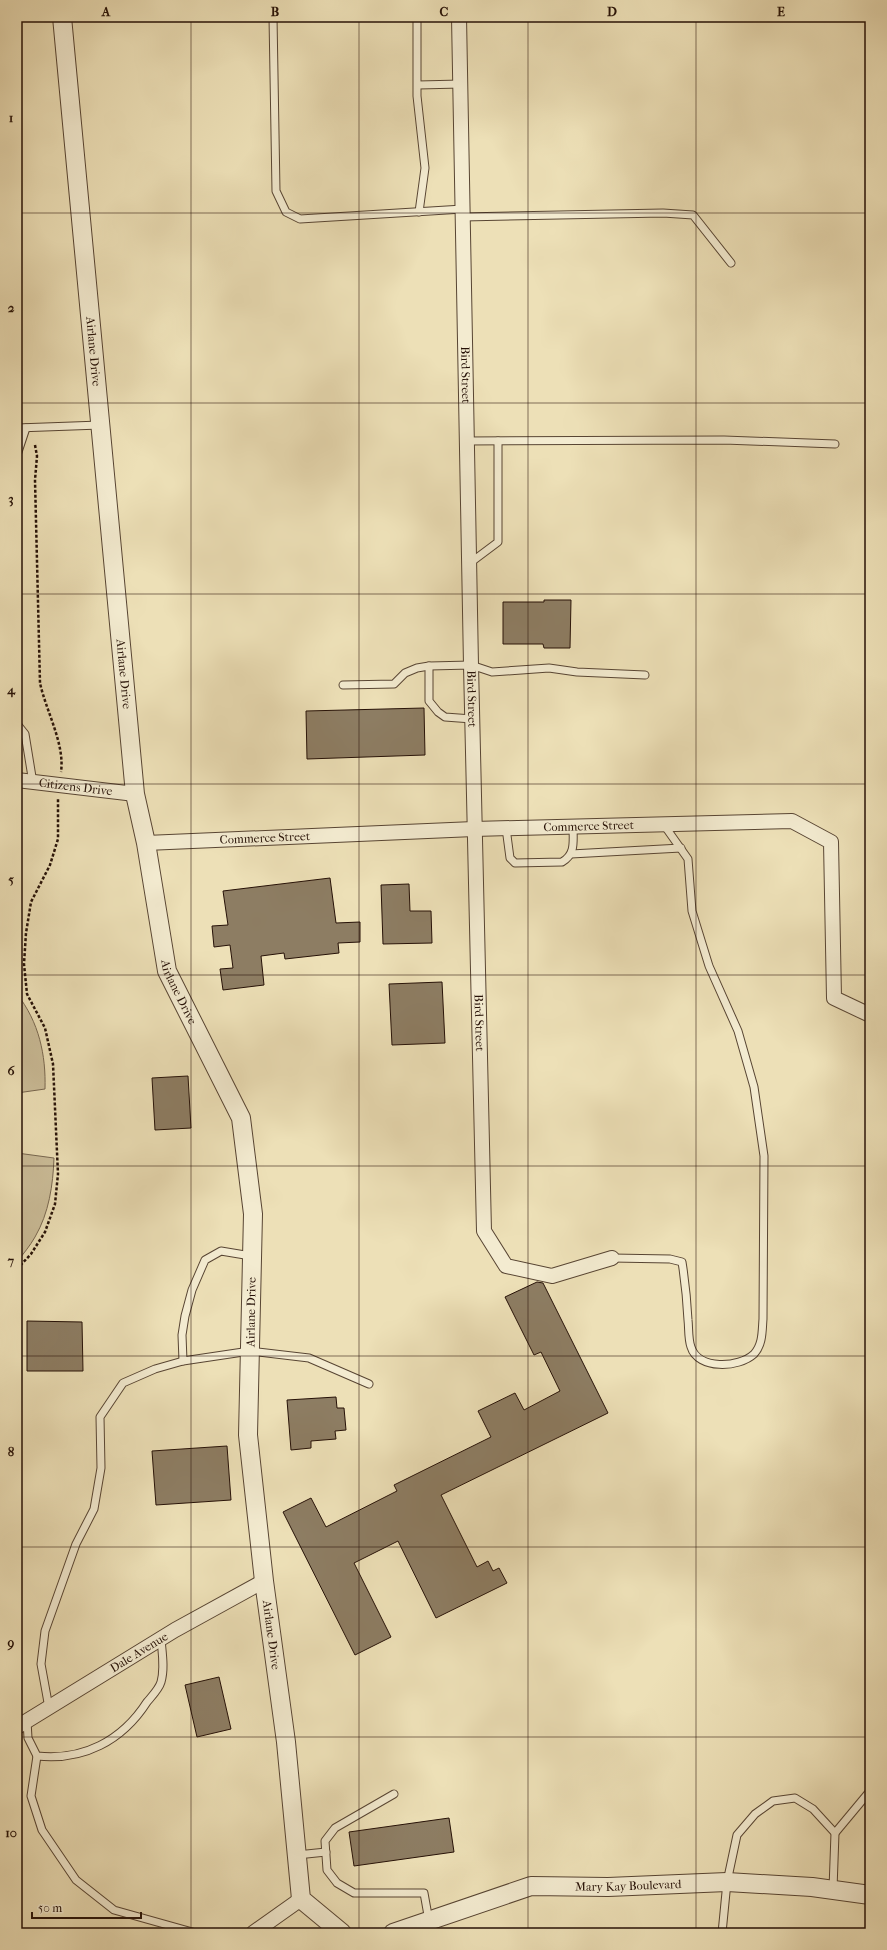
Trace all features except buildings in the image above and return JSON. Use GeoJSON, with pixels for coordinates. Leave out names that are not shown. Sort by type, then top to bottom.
{"type":"FeatureCollection","features":[{"type":"Feature","properties":{"kind":"street","name":"Airlane Drive"},"geometry":{"type":"LineString","coordinates":[[62,17],[134,794],[146,843],[167,971],[241,1118],[253,1214],[248,1435],[264,1581],[286,1742],[301,1899]]}},
{"type":"Feature","properties":{"kind":"street","name":"Bird Street"},"geometry":{"type":"LineString","coordinates":[[460,17],[474,829],[484,1231],[506,1266],[552,1276],[612,1258]]}},
{"type":"Feature","properties":{"kind":"street","name":"Citizens Drive"},"geometry":{"type":"LineString","coordinates":[[17,780],[134,794]]}},
{"type":"Feature","properties":{"kind":"street","name":"Commerce Street"},"geometry":{"type":"LineString","coordinates":[[146,843],[474,829],[792,821],[831,842],[834,998],[870,1014]]}},
{"type":"Feature","properties":{"kind":"street","name":"Dale Avenue"},"geometry":{"type":"LineString","coordinates":[[22,1724],[160,1639],[264,1581]]}},
{"type":"Feature","properties":{"kind":"street","name":"Mary Kay Boulevard"},"geometry":{"type":"LineString","coordinates":[[393,1933],[531,1886],[608,1887],[727,1882],[833,1889],[870,1895]]}},
{"type":"Feature","properties":{"kind":"street"},"geometry":{"type":"LineString","coordinates":[[262,1931],[301,1899],[342,1933]]}},
{"type":"Feature","properties":{"kind":"lane"},"geometry":{"type":"LineString","coordinates":[[273,17],[276,191],[286,212],[300,219],[418,212],[663,213],[693,215],[732,263]]}},
{"type":"Feature","properties":{"kind":"lane"},"geometry":{"type":"LineString","coordinates":[[417,17],[418,85],[425,168],[418,212]]}},
{"type":"Feature","properties":{"kind":"lane"},"geometry":{"type":"LineString","coordinates":[[418,85],[461,84]]}},
{"type":"Feature","properties":{"kind":"lane"},"geometry":{"type":"LineString","coordinates":[[17,428],[100,425]]}},
{"type":"Feature","properties":{"kind":"lane"},"geometry":{"type":"LineString","coordinates":[[17,456],[26,428]]}},
{"type":"Feature","properties":{"kind":"lane"},"geometry":{"type":"LineString","coordinates":[[467,441],[724,440],[835,444]]}},
{"type":"Feature","properties":{"kind":"lane"},"geometry":{"type":"LineString","coordinates":[[470,563],[498,542],[498,441]]}},
{"type":"Feature","properties":{"kind":"lane"},"geometry":{"type":"LineString","coordinates":[[342,685],[394,684],[405,673],[417,668],[429,666],[471,665],[492,672],[549,668],[577,672],[645,675]]}},
{"type":"Feature","properties":{"kind":"lane"},"geometry":{"type":"LineString","coordinates":[[429,666],[429,701],[445,718],[472,719]]}},
{"type":"Feature","properties":{"kind":"lane"},"geometry":{"type":"LineString","coordinates":[[17,724],[25,734],[33,783]]}},
{"type":"Feature","properties":{"kind":"lane"},"geometry":{"type":"LineString","coordinates":[[612,1258],[670,1259],[682,1262],[686,1288],[690,1347],[698,1359],[710,1364],[727,1364],[743,1360],[754,1354],[761,1342],[763,1319],[764,1164],[754,1087],[738,1031],[709,966],[692,911],[688,858],[664,824]]}},
{"type":"Feature","properties":{"kind":"lane"},"geometry":{"type":"LineString","coordinates":[[506,828],[510,858],[515,863],[562,862],[569,858],[573,849],[573,826]]}},
{"type":"Feature","properties":{"kind":"lane"},"geometry":{"type":"LineString","coordinates":[[571,854],[681,848]]}},
{"type":"Feature","properties":{"kind":"lane"},"geometry":{"type":"LineString","coordinates":[[183,1361],[182,1335],[185,1316],[192,1290],[205,1260],[221,1251],[252,1256]]}},
{"type":"Feature","properties":{"kind":"lane"},"geometry":{"type":"LineString","coordinates":[[48,1708],[41,1664],[45,1631],[76,1544],[94,1509],[101,1468],[100,1417],[123,1383],[155,1369],[183,1361],[250,1351],[308,1358],[369,1384]]}},
{"type":"Feature","properties":{"kind":"lane"},"geometry":{"type":"LineString","coordinates":[[37,1756],[57,1758],[89,1751],[127,1729],[143,1709],[161,1682],[163,1663],[160,1639]]}},
{"type":"Feature","properties":{"kind":"lane"},"geometry":{"type":"LineString","coordinates":[[22,1724],[37,1756],[31,1796],[42,1830],[76,1880],[114,1910],[196,1933]]}},
{"type":"Feature","properties":{"kind":"lane"},"geometry":{"type":"LineString","coordinates":[[833,1889],[835,1833],[870,1791]]}},
{"type":"Feature","properties":{"kind":"lane"},"geometry":{"type":"LineString","coordinates":[[394,1794],[335,1828],[325,1841],[327,1870],[337,1883],[354,1893],[424,1893],[429,1922]]}},
{"type":"Feature","properties":{"kind":"lane"},"geometry":{"type":"LineString","coordinates":[[722,1933],[727,1882],[737,1835],[754,1814],[773,1802],[795,1798],[813,1809],[835,1833]]}},
{"type":"Feature","properties":{"kind":"lane"},"geometry":{"type":"LineString","coordinates":[[297,1855],[326,1852]]}},
{"type":"Feature","properties":{"kind":"path"},"geometry":{"type":"LineString","coordinates":[[17,1269],[31,1254],[45,1232],[55,1204],[58,1174],[53,1064],[45,1028],[27,994],[24,964],[26,933],[31,902],[50,865],[58,839],[58,786],[62,762],[60,750],[40,683],[35,480],[37,456],[35,446]]}},
{"type":"Feature","properties":{"kind":"shaded area"},"geometry":{"type":"Polygon","coordinates":[[[17,994],[31,1016],[40,1039],[44,1064],[45,1089],[17,1093],[17,994]]]}},
{"type":"Feature","properties":{"kind":"shaded area"},"geometry":{"type":"Polygon","coordinates":[[[17,1153],[54,1158],[53,1178],[44,1218],[29,1247],[17,1262],[17,1153]]]}}]}
